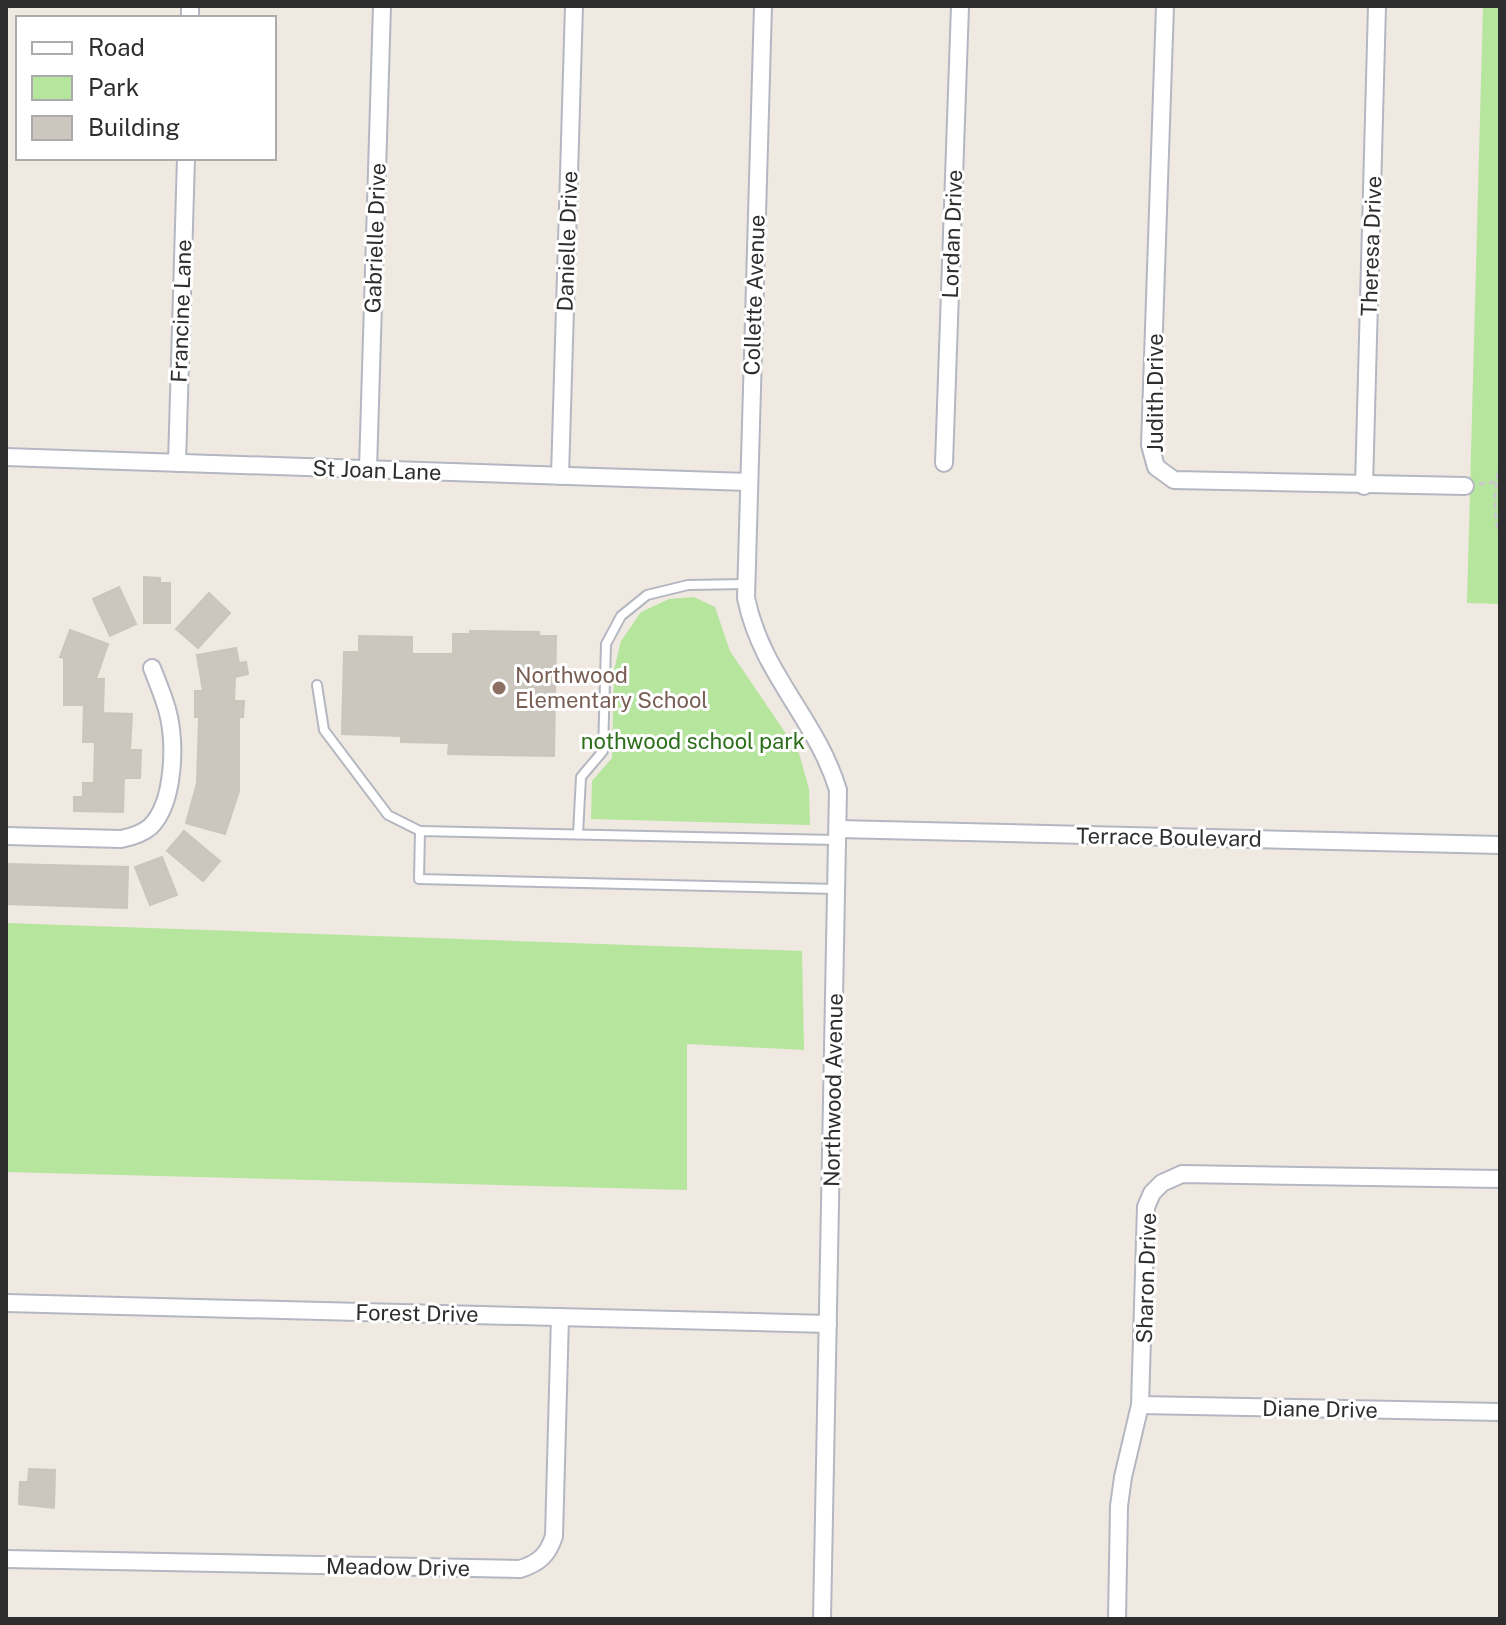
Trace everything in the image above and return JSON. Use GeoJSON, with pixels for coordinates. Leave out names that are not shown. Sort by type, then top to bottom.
{"type":"FeatureCollection","features":[{"type":"Feature","properties":{"kind":"street","name":"Gabrielle Drive"},"geometry":{"type":"LineString","coordinates":[[368,469],[382,6]]}},
{"type":"Feature","properties":{"kind":"street","name":"Danielle Drive"},"geometry":{"type":"LineString","coordinates":[[560,476],[574,6]]}},
{"type":"Feature","properties":{"kind":"street","name":"Collette Avenue"},"geometry":{"type":"LineString","coordinates":[[746,584],[763,6]]}},
{"type":"Feature","properties":{"kind":"street","name":"Lordan Drive"},"geometry":{"type":"LineString","coordinates":[[944,463],[960,6]]}},
{"type":"Feature","properties":{"kind":"street","name":"Judith Drive"},"geometry":{"type":"LineString","coordinates":[[1165,6],[1152,457],[1163,475],[1174,480],[1465,486]]}},
{"type":"Feature","properties":{"kind":"street","name":"Theresa Drive"},"geometry":{"type":"LineString","coordinates":[[1364,486],[1377,6]]}},
{"type":"Feature","properties":{"kind":"street","name":"Francine Lane"},"geometry":{"type":"LineString","coordinates":[[177,463],[186,160]]}},
{"type":"Feature","properties":{"kind":"street","name":"St Joan Lane"},"geometry":{"type":"LineString","coordinates":[[6,457],[748,482]]}},
{"type":"Feature","properties":{"kind":"street","name":"Northwood Avenue"},"geometry":{"type":"LineString","coordinates":[[746,584],[751,619],[764,653],[830,764],[838,790],[822,1619]]}},
{"type":"Feature","properties":{"kind":"street"},"geometry":{"type":"LineString","coordinates":[[6,836],[121,839],[150,827],[169,794],[171,773],[168,712],[152,668]]}},
{"type":"Feature","properties":{"kind":"street","name":"Terrace Boulevard"},"geometry":{"type":"LineString","coordinates":[[838,834],[1500,845]]}},
{"type":"Feature","properties":{"kind":"street","name":"Sharon Drive"},"geometry":{"type":"LineString","coordinates":[[1117,1619],[1119,1506],[1140,1405],[1146,1207],[1152,1193],[1171,1177],[1182,1174],[1500,1179]]}},
{"type":"Feature","properties":{"kind":"street","name":"Forest Drive"},"geometry":{"type":"LineString","coordinates":[[6,1303],[828,1324]]}},
{"type":"Feature","properties":{"kind":"street","name":"Meadow Drive"},"geometry":{"type":"LineString","coordinates":[[6,1559],[520,1569],[532,1565],[543,1558],[554,1536],[560,1317]]}},
{"type":"Feature","properties":{"kind":"street","name":"Diane Drive"},"geometry":{"type":"LineString","coordinates":[[1140,1405],[1500,1412]]}},
{"type":"Feature","properties":{"kind":"lane"},"geometry":{"type":"LineString","coordinates":[[578,834],[581,777],[603,751],[606,644],[621,616],[647,595],[688,585],[746,584]]}},
{"type":"Feature","properties":{"kind":"lane"},"geometry":{"type":"LineString","coordinates":[[317,685],[324,730],[388,815],[420,831],[838,834]]}},
{"type":"Feature","properties":{"kind":"lane"},"geometry":{"type":"LineString","coordinates":[[420,831],[419,879],[836,889]]}},
{"type":"Feature","properties":{"kind":"path"},"geometry":{"type":"LineString","coordinates":[[1500,463],[1495,482],[1500,536]]}},
{"type":"Feature","properties":{"kind":"green space"},"geometry":{"type":"Polygon","coordinates":[[[1483,6],[1500,6],[1500,604],[1467,603],[1483,6]]]}},
{"type":"Feature","properties":{"kind":"green space","name":"nothwood school park"},"geometry":{"type":"Polygon","coordinates":[[[694,597],[715,607],[730,651],[799,753],[809,789],[810,825],[591,819],[592,781],[612,758],[614,670],[621,641],[641,612],[669,599],[694,597]]]}},
{"type":"Feature","properties":{"kind":"green space"},"geometry":{"type":"Polygon","coordinates":[[[6,923],[802,951],[804,1050],[687,1044],[687,1190],[6,1172],[6,923]]]}},
{"type":"Feature","properties":{"kind":"building"},"geometry":{"type":"Polygon","coordinates":[[[144,577],[160,578],[160,583],[170,583],[170,623],[144,623],[144,577]]]}},
{"type":"Feature","properties":{"kind":"building"},"geometry":{"type":"Polygon","coordinates":[[[119,587],[136,624],[110,636],[93,599],[119,587]]]}},
{"type":"Feature","properties":{"kind":"building"},"geometry":{"type":"Polygon","coordinates":[[[209,593],[230,613],[198,648],[176,629],[209,593]]]}},
{"type":"Feature","properties":{"kind":"building"},"geometry":{"type":"Polygon","coordinates":[[[70,630],[108,644],[96,679],[104,679],[103,713],[132,714],[130,750],[141,750],[140,778],[124,778],[123,812],[74,811],[74,797],[83,797],[83,783],[94,783],[95,742],[83,742],[84,705],[64,705],[64,658],[60,657],[70,630]]]}},
{"type":"Feature","properties":{"kind":"building"},"geometry":{"type":"Polygon","coordinates":[[[470,631],[539,632],[539,636],[556,636],[554,756],[448,754],[449,743],[401,742],[401,736],[342,734],[344,652],[359,652],[359,636],[412,637],[412,654],[453,654],[453,634],[470,634],[470,631]]]}},
{"type":"Feature","properties":{"kind":"building"},"geometry":{"type":"Polygon","coordinates":[[[236,648],[239,663],[246,662],[248,674],[235,677],[234,701],[244,701],[243,717],[239,717],[239,791],[225,834],[186,823],[197,783],[199,717],[195,717],[195,691],[203,691],[197,655],[236,648]]]}},
{"type":"Feature","properties":{"kind":"building"},"geometry":{"type":"Polygon","coordinates":[[[184,831],[220,861],[203,881],[167,851],[184,831]]]}},
{"type":"Feature","properties":{"kind":"building"},"geometry":{"type":"Polygon","coordinates":[[[162,857],[177,895],[150,905],[135,867],[162,857]]]}},
{"type":"Feature","properties":{"kind":"building"},"geometry":{"type":"Polygon","coordinates":[[[6,864],[128,867],[127,908],[6,904],[6,864]]]}},
{"type":"Feature","properties":{"kind":"building"},"geometry":{"type":"Polygon","coordinates":[[[29,1469],[55,1470],[54,1508],[19,1504],[20,1482],[28,1482],[29,1469]]]}},
{"type":"Feature","properties":{"kind":"place","name":"Northwood Elementary School"},"geometry":{"type":"Point","coordinates":[499,688]}}]}
